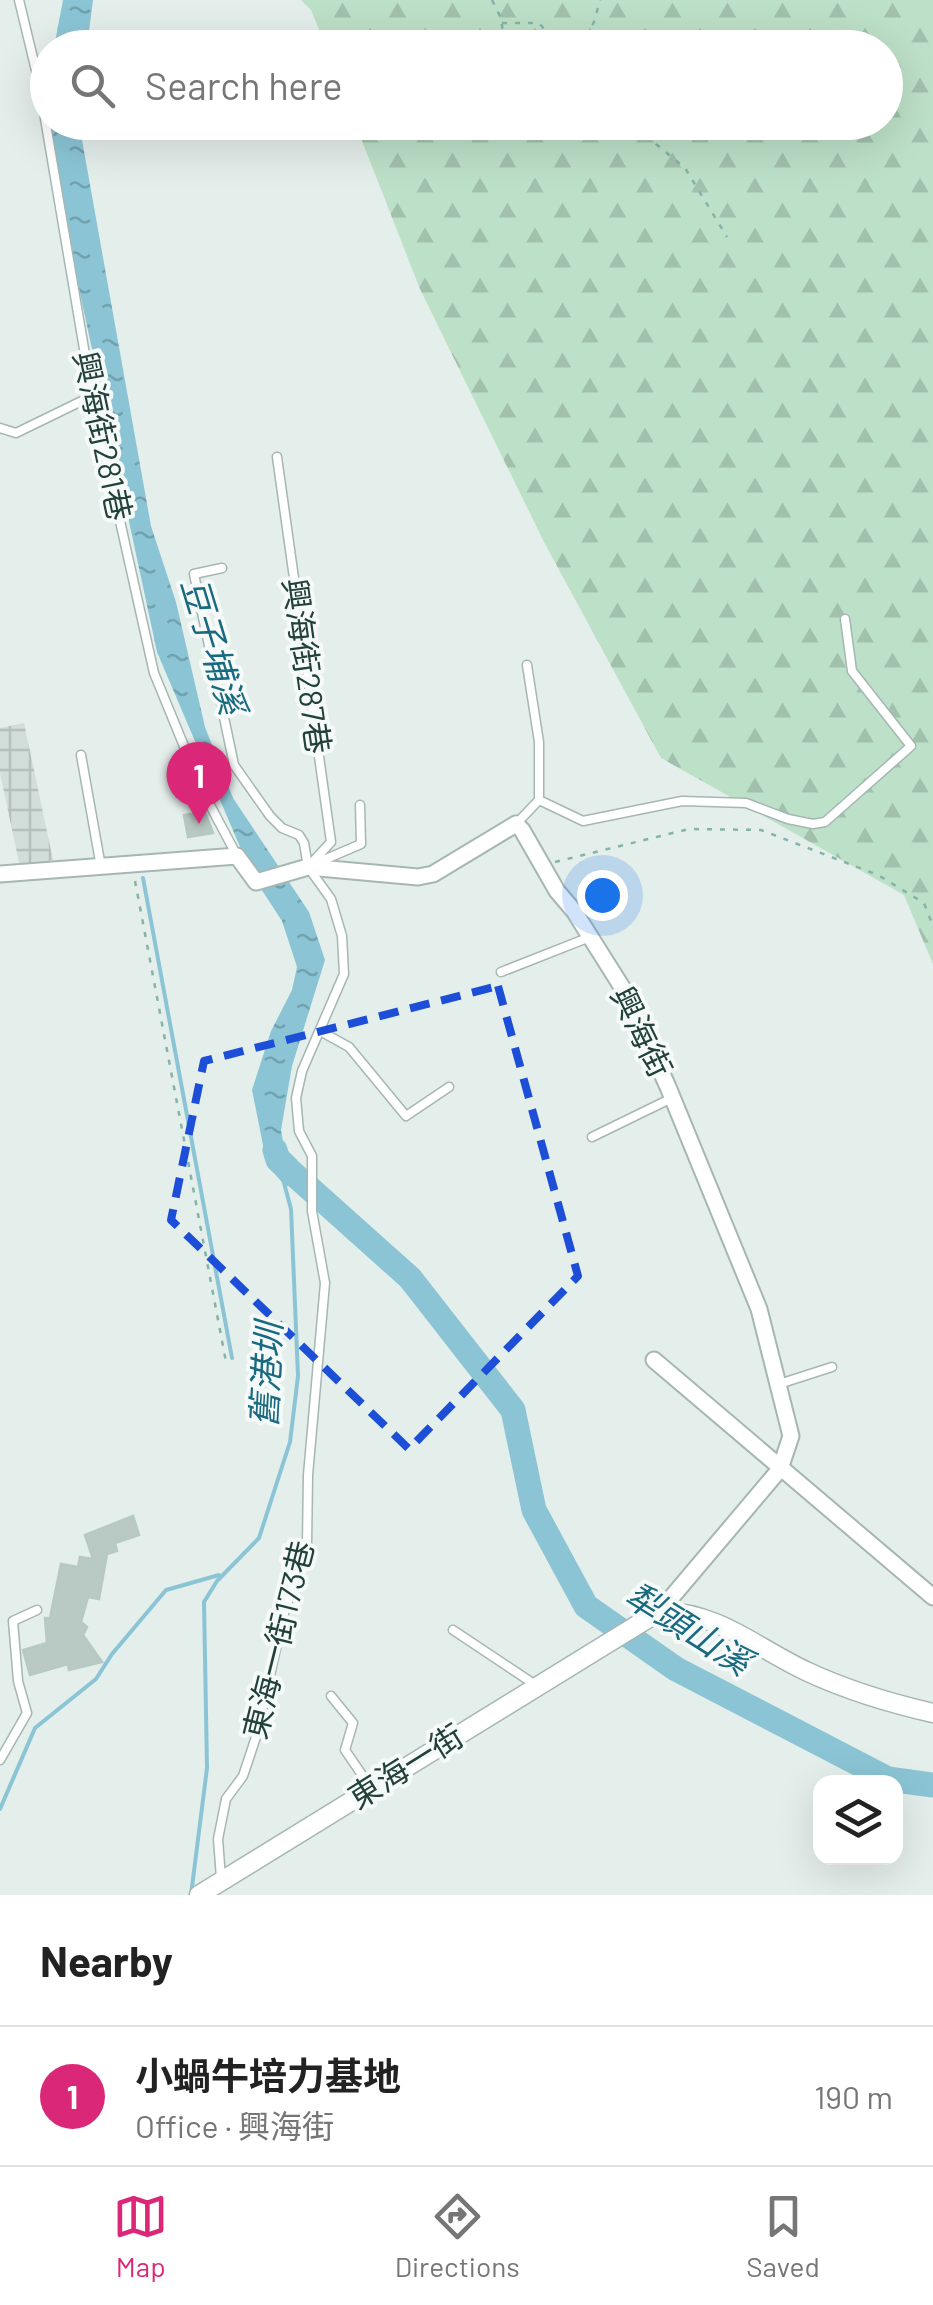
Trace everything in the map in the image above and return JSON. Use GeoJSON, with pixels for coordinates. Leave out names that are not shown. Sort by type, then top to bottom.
{"type":"FeatureCollection","features":[{"type":"Feature","properties":{"kind":"street"},"geometry":{"type":"LineString","coordinates":[[0,874],[236,856],[256,882],[308,866],[418,878],[433,874],[516,824]]}},
{"type":"Feature","properties":{"kind":"street","name":"興海街"},"geometry":{"type":"LineString","coordinates":[[516,824],[624,992],[759,1309],[791,1436],[780,1469]]}},
{"type":"Feature","properties":{"kind":"street"},"geometry":{"type":"LineString","coordinates":[[654,1360],[933,1598]]}},
{"type":"Feature","properties":{"kind":"street"},"geometry":{"type":"LineString","coordinates":[[660,1611],[780,1469]]}},
{"type":"Feature","properties":{"kind":"street"},"geometry":{"type":"LineString","coordinates":[[660,1611],[708,1618],[806,1672],[874,1700],[933,1713]]}},
{"type":"Feature","properties":{"kind":"street","name":"東海一街"},"geometry":{"type":"LineString","coordinates":[[199,1895],[660,1611]]}},
{"type":"Feature","properties":{"kind":"lane","name":"興海街281巷"},"geometry":{"type":"LineString","coordinates":[[20,0],[30,46]]}},
{"type":"Feature","properties":{"kind":"lane","name":"興海街281巷"},"geometry":{"type":"LineString","coordinates":[[48,140],[92,396],[154,673],[202,790],[236,856]]}},
{"type":"Feature","properties":{"kind":"lane"},"geometry":{"type":"LineString","coordinates":[[0,428],[16,434],[92,396]]}},
{"type":"Feature","properties":{"kind":"lane","name":"興海街287巷"},"geometry":{"type":"LineString","coordinates":[[277,456],[331,842],[308,866]]}},
{"type":"Feature","properties":{"kind":"lane","name":"東海一街173巷"},"geometry":{"type":"LineString","coordinates":[[220,1884],[218,1839],[226,1799],[243,1776],[256,1737],[284,1612],[307,1544],[308,1476],[324,1283],[312,1211],[312,1156],[299,1131],[296,1098],[302,1071],[344,974],[342,936],[331,899],[308,866],[304,843],[299,835],[282,828],[270,816],[234,765],[194,574],[222,568]]}},
{"type":"Feature","properties":{"kind":"lane"},"geometry":{"type":"LineString","coordinates":[[539,800],[583,822],[682,802],[746,803],[788,819],[825,822],[910,746],[852,671],[846,619]]}},
{"type":"Feature","properties":{"kind":"lane"},"geometry":{"type":"LineString","coordinates":[[516,824],[539,800],[539,742],[527,665]]}},
{"type":"Feature","properties":{"kind":"lane"},"geometry":{"type":"LineString","coordinates":[[82,755],[101,866]]}},
{"type":"Feature","properties":{"kind":"lane"},"geometry":{"type":"LineString","coordinates":[[308,866],[361,844],[360,805]]}},
{"type":"Feature","properties":{"kind":"lane"},"geometry":{"type":"LineString","coordinates":[[501,972],[590,937]]}},
{"type":"Feature","properties":{"kind":"lane"},"geometry":{"type":"LineString","coordinates":[[320,1030],[350,1046],[406,1116],[449,1087]]}},
{"type":"Feature","properties":{"kind":"lane"},"geometry":{"type":"LineString","coordinates":[[592,1138],[672,1098]]}},
{"type":"Feature","properties":{"kind":"lane"},"geometry":{"type":"LineString","coordinates":[[776,1386],[832,1367]]}},
{"type":"Feature","properties":{"kind":"lane"},"geometry":{"type":"LineString","coordinates":[[0,1760],[27,1714],[18,1680],[13,1621],[37,1610]]}},
{"type":"Feature","properties":{"kind":"lane"},"geometry":{"type":"LineString","coordinates":[[453,1630],[536,1686]]}},
{"type":"Feature","properties":{"kind":"lane"},"geometry":{"type":"LineString","coordinates":[[330,1696],[353,1723],[345,1750],[372,1788]]}},
{"type":"Feature","properties":{"kind":"path"},"geometry":{"type":"LineString","coordinates":[[492,0],[503,30]]}},
{"type":"Feature","properties":{"kind":"path"},"geometry":{"type":"LineString","coordinates":[[590,30],[600,0]]}},
{"type":"Feature","properties":{"kind":"path"},"geometry":{"type":"LineString","coordinates":[[502,23],[539,23],[545,30]]}},
{"type":"Feature","properties":{"kind":"path"},"geometry":{"type":"LineString","coordinates":[[653,140],[686,168],[727,237]]}},
{"type":"Feature","properties":{"kind":"path"},"geometry":{"type":"LineString","coordinates":[[542,864],[689,829],[761,830],[878,875],[924,903],[933,926]]}},
{"type":"Feature","properties":{"kind":"path"},"geometry":{"type":"LineString","coordinates":[[132,864],[226,1362]]}},
{"type":"Feature","properties":{"kind":"highlighted area"},"geometry":{"type":"Polygon","coordinates":[[[498,986],[578,1276],[409,1449],[171,1220],[204,1061],[498,986]]]}},
{"type":"Feature","properties":{"kind":"shaded area"},"geometry":{"type":"Polygon","coordinates":[[[24,723],[53,860],[20,867],[0,773],[0,728],[24,723]]]}},
{"type":"Feature","properties":{"kind":"green space"},"geometry":{"type":"Polygon","coordinates":[[[301,0],[933,0],[933,964],[904,895],[661,758],[544,542],[420,289],[362,140],[903,140],[903,30],[319,30],[311,10],[301,0]]]}},
{"type":"Feature","properties":{"kind":"water"},"geometry":{"type":"Polygon","coordinates":[[[63,0],[93,0],[89,30],[57,30],[63,0]]]}},
{"type":"Feature","properties":{"kind":"water","name":"豆子埔溪"},"geometry":{"type":"Polygon","coordinates":[[[53,140],[82,140],[151,526],[176,602],[205,727],[233,798],[309,912],[325,960],[292,1066],[281,1130],[284,1147],[297,1160],[295,1182],[286,1187],[267,1165],[252,1090],[271,1031],[292,990],[297,967],[282,921],[252,875],[157,652],[66,228],[53,140]]]}},
{"type":"Feature","properties":{"kind":"building"},"geometry":{"type":"Polygon","coordinates":[[[205,812],[213,833],[188,837],[184,815],[205,812]]]}},
{"type":"Feature","properties":{"kind":"building"},"geometry":{"type":"Polygon","coordinates":[[[133,1516],[139,1535],[115,1543],[117,1551],[107,1554],[99,1599],[88,1597],[81,1622],[87,1627],[83,1635],[102,1662],[69,1670],[68,1664],[30,1675],[23,1650],[47,1643],[45,1618],[50,1618],[61,1564],[78,1567],[80,1557],[93,1559],[85,1535],[133,1516]]]}},
{"type":"Feature","properties":{"kind":"waterway"},"geometry":{"type":"LineString","coordinates":[[143,878],[232,1358]]}},
{"type":"Feature","properties":{"kind":"waterway","name":"犁頭山溪"},"geometry":{"type":"LineString","coordinates":[[275,1150],[278,1160],[410,1278],[513,1410],[534,1510],[586,1606],[676,1669],[888,1779],[933,1785]]}},
{"type":"Feature","properties":{"kind":"waterway","name":"舊港圳"},"geometry":{"type":"LineString","coordinates":[[191,1895],[207,1768],[204,1602],[217,1581],[259,1538],[290,1442],[298,1376],[291,1209],[284,1183]]}},
{"type":"Feature","properties":{"kind":"waterway","name":"舊港圳"},"geometry":{"type":"LineString","coordinates":[[0,1809],[35,1728],[96,1679],[166,1590],[219,1575]]}},
{"type":"Feature","properties":{"kind":"place","name":"小蝸牛培力基地"},"geometry":{"type":"Point","coordinates":[199,824]}}]}
